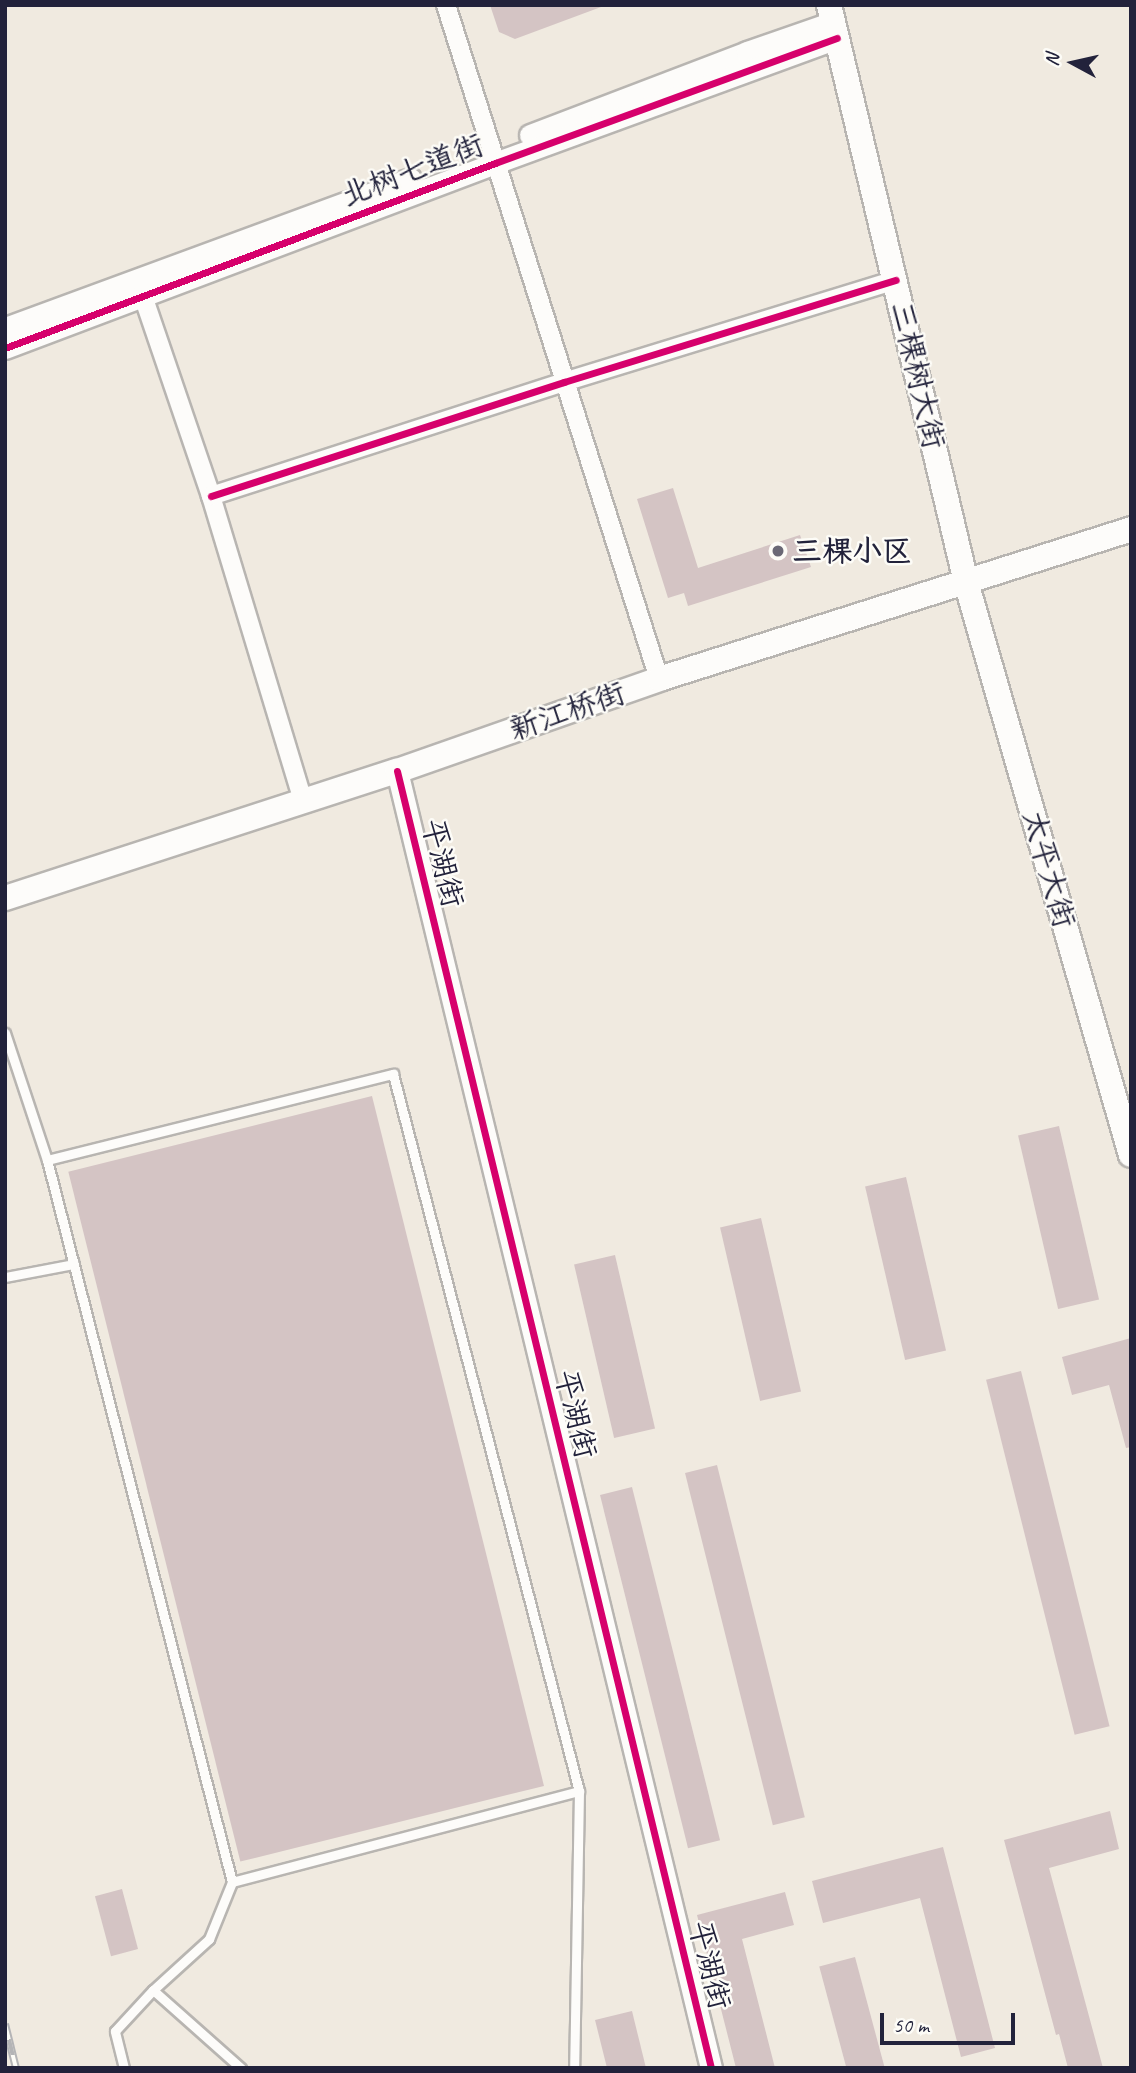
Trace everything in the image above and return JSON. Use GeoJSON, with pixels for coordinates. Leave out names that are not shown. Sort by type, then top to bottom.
{"type":"FeatureCollection","features":[{"type":"Feature","properties":{"kind":"main road","name":"三棵树大街"},"geometry":{"type":"LineString","coordinates":[[833,22],[967,582]]}},
{"type":"Feature","properties":{"kind":"main road","name":"新江桥街"},"geometry":{"type":"LineString","coordinates":[[5,898],[397,771],[659,679],[1131,529]]}},
{"type":"Feature","properties":{"kind":"main road","name":"太平大街"},"geometry":{"type":"LineString","coordinates":[[967,582],[1131,1156]]}},
{"type":"Feature","properties":{"kind":"street"},"geometry":{"type":"LineString","coordinates":[[446,5],[659,679]]}},
{"type":"Feature","properties":{"kind":"street","name":"北树七道街"},"geometry":{"type":"LineString","coordinates":[[5,348],[143,296],[747,52],[833,22]]}},
{"type":"Feature","properties":{"kind":"street","name":"北树七道街"},"geometry":{"type":"LineString","coordinates":[[5,328],[492,156]]}},
{"type":"Feature","properties":{"kind":"street"},"geometry":{"type":"LineString","coordinates":[[211,496],[564,382],[896,280]]}},
{"type":"Feature","properties":{"kind":"street"},"geometry":{"type":"LineString","coordinates":[[143,296],[211,496],[303,801]]}},
{"type":"Feature","properties":{"kind":"street","name":"平湖街"},"geometry":{"type":"LineString","coordinates":[[397,771],[711,2068]]}},
{"type":"Feature","properties":{"kind":"lane"},"geometry":{"type":"LineString","coordinates":[[5,1033],[47,1160],[232,1882],[209,1939],[153,1990],[115,2031],[124,2068]]}},
{"type":"Feature","properties":{"kind":"lane"},"geometry":{"type":"LineString","coordinates":[[47,1160],[393,1074],[579,1791],[574,2068]]}},
{"type":"Feature","properties":{"kind":"lane"},"geometry":{"type":"LineString","coordinates":[[5,1277],[74,1264]]}},
{"type":"Feature","properties":{"kind":"lane"},"geometry":{"type":"LineString","coordinates":[[232,1882],[579,1791]]}},
{"type":"Feature","properties":{"kind":"lane"},"geometry":{"type":"LineString","coordinates":[[153,1990],[242,2068]]}},
{"type":"Feature","properties":{"kind":"building"},"geometry":{"type":"Polygon","coordinates":[[[490,5],[601,7],[515,39],[499,32],[490,5]]]}},
{"type":"Feature","properties":{"kind":"building","name":"三棵小区"},"geometry":{"type":"Polygon","coordinates":[[[673,488],[698,568],[800,535],[811,567],[688,606],[684,593],[668,598],[637,499],[673,488]]]}},
{"type":"Feature","properties":{"kind":"building"},"geometry":{"type":"Polygon","coordinates":[[[372,1096],[544,1786],[240,1862],[68,1172],[372,1096]]]}},
{"type":"Feature","properties":{"kind":"building"},"geometry":{"type":"Polygon","coordinates":[[[1059,1126],[1099,1299],[1058,1309],[1018,1135],[1059,1126]]]}},
{"type":"Feature","properties":{"kind":"building"},"geometry":{"type":"Polygon","coordinates":[[[906,1177],[946,1350],[905,1360],[865,1186],[906,1177]]]}},
{"type":"Feature","properties":{"kind":"building"},"geometry":{"type":"Polygon","coordinates":[[[761,1218],[801,1391],[760,1401],[720,1227],[761,1218]]]}},
{"type":"Feature","properties":{"kind":"building"},"geometry":{"type":"Polygon","coordinates":[[[615,1255],[655,1428],[614,1438],[574,1264],[615,1255]]]}},
{"type":"Feature","properties":{"kind":"building"},"geometry":{"type":"Polygon","coordinates":[[[1131,1338],[1131,1447],[1126,1448],[1109,1385],[1072,1395],[1062,1357],[1131,1338]]]}},
{"type":"Feature","properties":{"kind":"building"},"geometry":{"type":"Polygon","coordinates":[[[1021,1371],[1110,1726],[1075,1735],[986,1380],[1021,1371]]]}},
{"type":"Feature","properties":{"kind":"building"},"geometry":{"type":"Polygon","coordinates":[[[717,1465],[805,1817],[773,1825],[685,1473],[717,1465]]]}},
{"type":"Feature","properties":{"kind":"building"},"geometry":{"type":"Polygon","coordinates":[[[632,1487],[720,1840],[688,1848],[600,1495],[632,1487]]]}},
{"type":"Feature","properties":{"kind":"building"},"geometry":{"type":"Polygon","coordinates":[[[1110,1811],[1119,1849],[1049,1868],[1103,2068],[1068,2068],[1059,2034],[1056,2035],[1004,1840],[1110,1811]]]}},
{"type":"Feature","properties":{"kind":"building"},"geometry":{"type":"Polygon","coordinates":[[[943,1847],[995,2048],[961,2057],[920,1898],[823,1923],[812,1881],[943,1847]]]}},
{"type":"Feature","properties":{"kind":"building"},"geometry":{"type":"Polygon","coordinates":[[[122,1889],[138,1949],[111,1956],[95,1896],[122,1889]]]}},
{"type":"Feature","properties":{"kind":"building"},"geometry":{"type":"Polygon","coordinates":[[[785,1892],[794,1925],[742,1939],[775,2068],[736,2068],[697,1915],[785,1892]]]}},
{"type":"Feature","properties":{"kind":"building"},"geometry":{"type":"Polygon","coordinates":[[[855,1957],[885,2068],[846,2068],[819,1967],[855,1957]]]}},
{"type":"Feature","properties":{"kind":"building"},"geometry":{"type":"Polygon","coordinates":[[[632,2011],[646,2068],[607,2068],[595,2020],[632,2011]]]}},
{"type":"Feature","properties":{"kind":"railway"},"geometry":{"type":"LineString","coordinates":[[5,2024],[16,2068]]}},
{"type":"Feature","properties":{"kind":"cycle path"},"geometry":{"type":"LineString","coordinates":[[5,348],[495,163],[837,38]]}},
{"type":"Feature","properties":{"kind":"cycle path"},"geometry":{"type":"LineString","coordinates":[[211,496],[564,382],[896,280]]}},
{"type":"Feature","properties":{"kind":"cycle path"},"geometry":{"type":"LineString","coordinates":[[397,771],[711,2068]]}},
{"type":"Feature","properties":{"kind":"place","name":"三棵小区"},"geometry":{"type":"Point","coordinates":[778,551]}}]}
